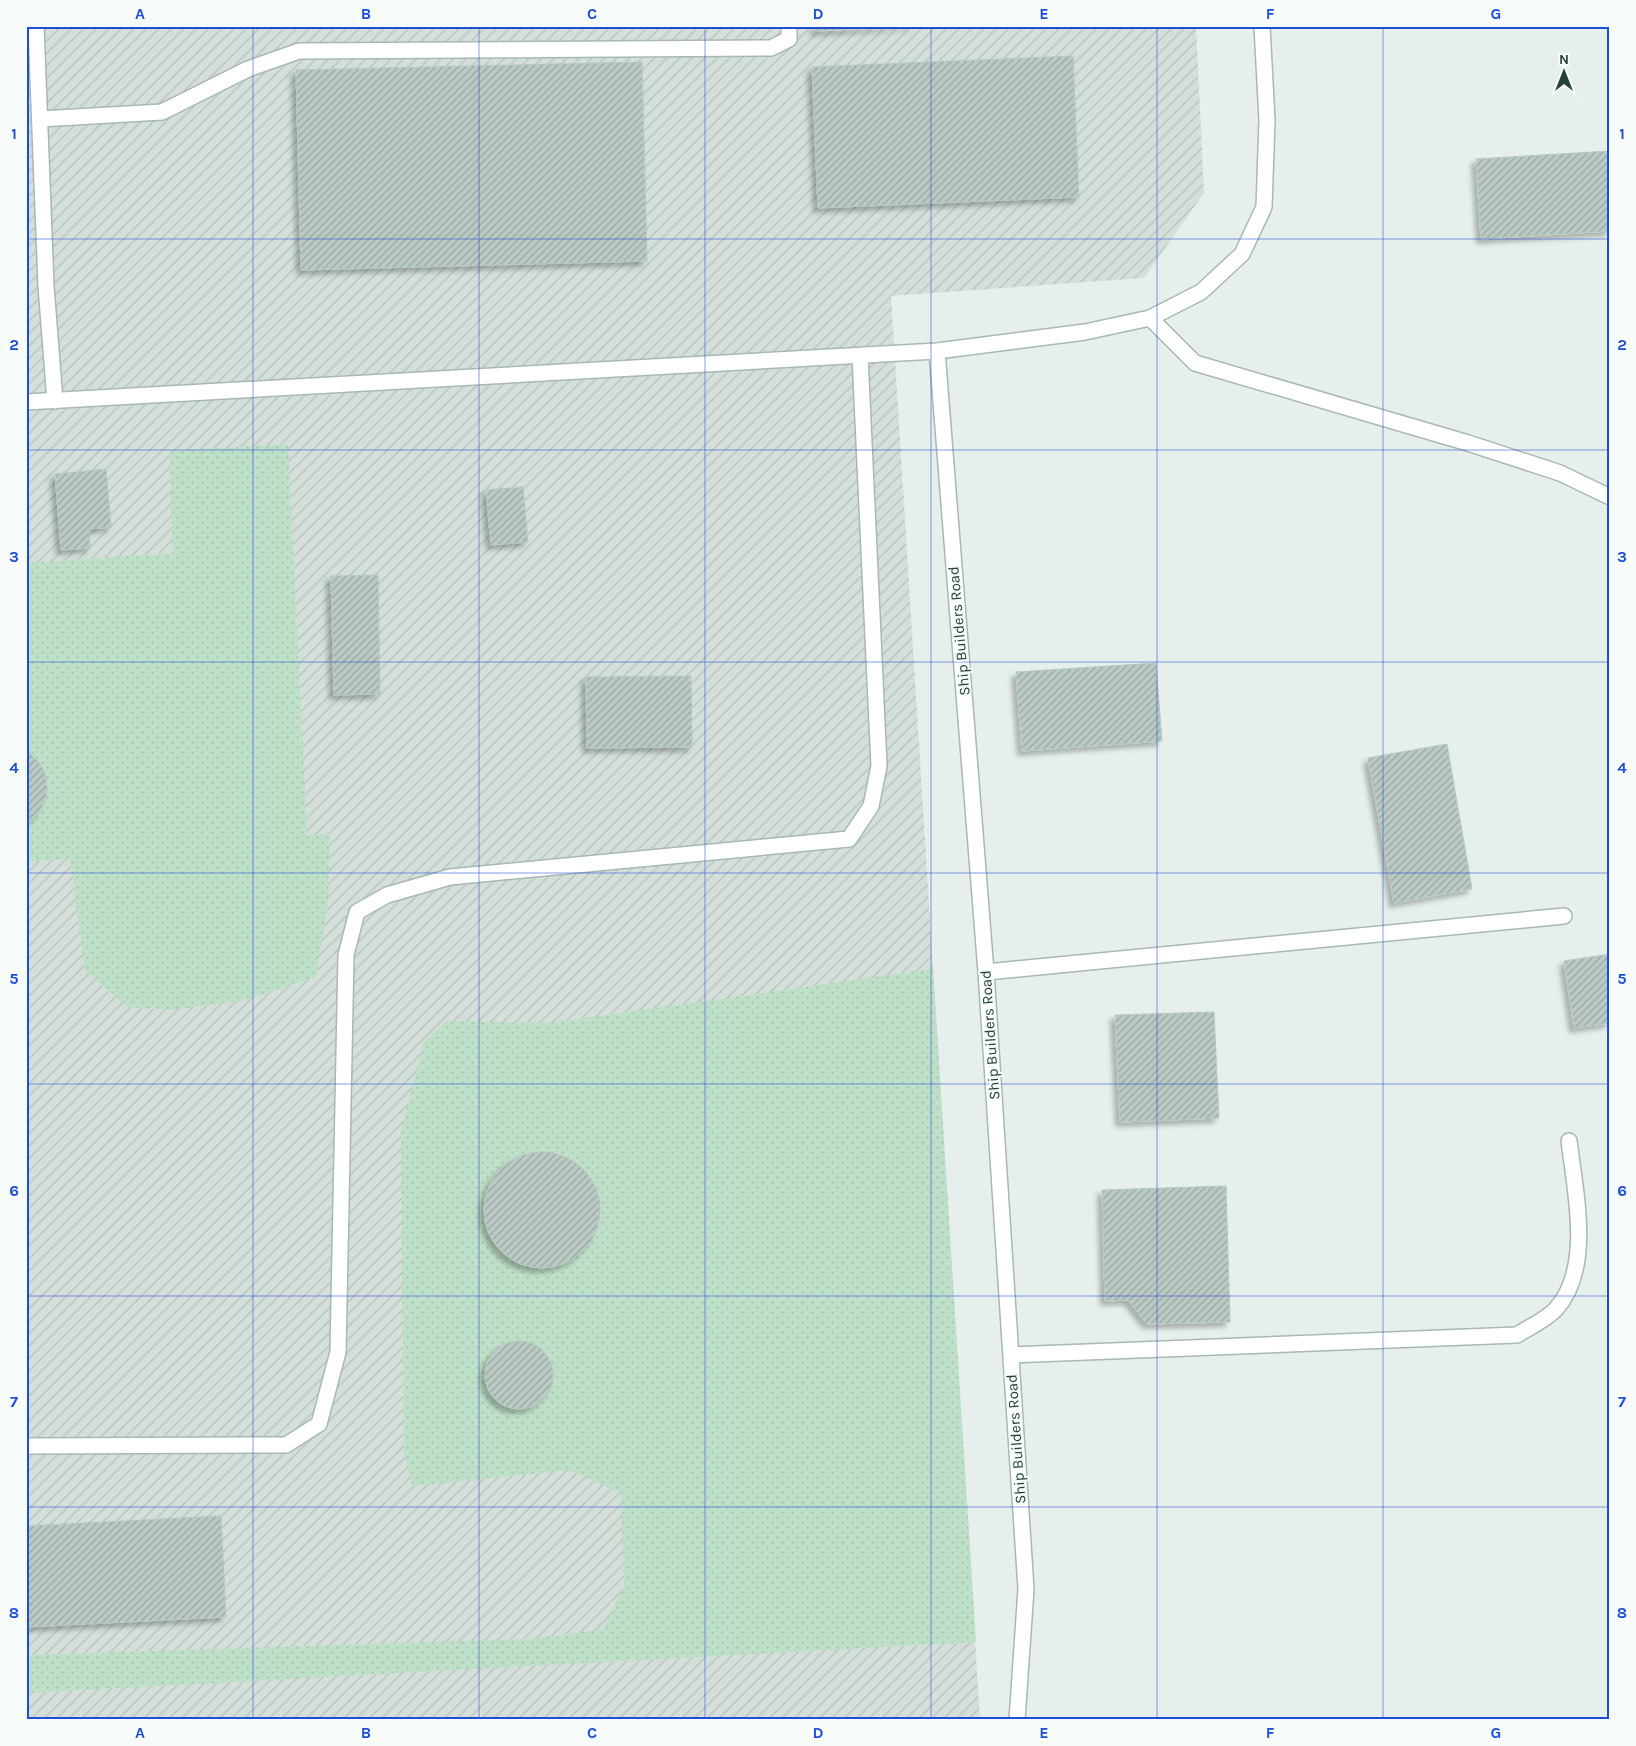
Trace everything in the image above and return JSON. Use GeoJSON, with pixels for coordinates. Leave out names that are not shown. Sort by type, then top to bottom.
{"type":"FeatureCollection","features":[{"type":"Feature","properties":{"kind":"street"},"geometry":{"type":"LineString","coordinates":[[36,26],[46,286],[55,401]]}},
{"type":"Feature","properties":{"kind":"street"},"geometry":{"type":"LineString","coordinates":[[40,118],[162,112],[248,69],[299,50],[771,48],[789,39],[789,26]]}},
{"type":"Feature","properties":{"kind":"street"},"geometry":{"type":"LineString","coordinates":[[26,402],[937,351],[1085,332],[1150,318],[1201,292],[1242,254],[1264,207],[1267,120],[1262,26]]}},
{"type":"Feature","properties":{"kind":"street"},"geometry":{"type":"LineString","coordinates":[[1150,318],[1196,362],[1560,473],[1610,497]]}},
{"type":"Feature","properties":{"kind":"street","name":"Ship Builders Road"},"geometry":{"type":"LineString","coordinates":[[937,351],[986,972],[1026,1589],[1017,1720]]}},
{"type":"Feature","properties":{"kind":"street"},"geometry":{"type":"LineString","coordinates":[[26,1446],[286,1445],[319,1424],[338,1352],[346,955],[357,912],[387,896],[450,877],[849,839],[871,806],[879,766],[860,356]]}},
{"type":"Feature","properties":{"kind":"street"},"geometry":{"type":"LineString","coordinates":[[986,972],[1564,916]]}},
{"type":"Feature","properties":{"kind":"street"},"geometry":{"type":"LineString","coordinates":[[1011,1355],[1517,1336],[1556,1309],[1574,1278],[1579,1230],[1569,1141]]}},
{"type":"Feature","properties":{"kind":"shaded area"},"geometry":{"type":"Polygon","coordinates":[[[26,26],[1196,26],[1204,193],[1144,278],[891,296],[980,1720],[26,1720],[26,26]]]}},
{"type":"Feature","properties":{"kind":"green space"},"geometry":{"type":"Polygon","coordinates":[[[288,444],[307,835],[330,834],[328,902],[316,977],[242,1001],[172,1010],[128,1007],[85,971],[70,859],[26,862],[26,563],[173,553],[169,451],[288,444]]]}},
{"type":"Feature","properties":{"kind":"green space"},"geometry":{"type":"Polygon","coordinates":[[[933,969],[976,1642],[26,1693],[26,1655],[529,1639],[603,1629],[624,1586],[621,1493],[569,1470],[413,1486],[404,1454],[401,1131],[424,1042],[446,1021],[549,1023],[933,969]]]}},
{"type":"Feature","properties":{"kind":"building"},"geometry":{"type":"Polygon","coordinates":[[[815,26],[914,26],[815,31],[815,26]]]}},
{"type":"Feature","properties":{"kind":"building"},"geometry":{"type":"Polygon","coordinates":[[[1073,56],[1079,197],[818,208],[812,67],[1073,56]]]}},
{"type":"Feature","properties":{"kind":"building"},"geometry":{"type":"Polygon","coordinates":[[[642,62],[647,261],[301,270],[296,70],[642,62]]]}},
{"type":"Feature","properties":{"kind":"building"},"geometry":{"type":"Polygon","coordinates":[[[1610,151],[1610,231],[1481,239],[1476,159],[1610,151]]]}},
{"type":"Feature","properties":{"kind":"building"},"geometry":{"type":"Polygon","coordinates":[[[106,469],[111,527],[89,529],[90,548],[61,550],[55,474],[106,469]]]}},
{"type":"Feature","properties":{"kind":"building"},"geometry":{"type":"Polygon","coordinates":[[[523,487],[528,542],[491,545],[486,490],[523,487]]]}},
{"type":"Feature","properties":{"kind":"building"},"geometry":{"type":"Polygon","coordinates":[[[378,575],[380,694],[334,695],[331,576],[378,575]]]}},
{"type":"Feature","properties":{"kind":"building"},"geometry":{"type":"Polygon","coordinates":[[[1156,663],[1162,741],[1022,751],[1016,672],[1156,663]]]}},
{"type":"Feature","properties":{"kind":"building"},"geometry":{"type":"Polygon","coordinates":[[[691,676],[692,747],[587,748],[586,677],[691,676]]]}},
{"type":"Feature","properties":{"kind":"building"},"geometry":{"type":"Polygon","coordinates":[[[1447,744],[1472,889],[1394,903],[1368,758],[1447,744]]]}},
{"type":"Feature","properties":{"kind":"building"},"geometry":{"type":"Polygon","coordinates":[[[26,750],[38,761],[45,773],[47,788],[45,801],[38,814],[26,825],[26,750]]]}},
{"type":"Feature","properties":{"kind":"building"},"geometry":{"type":"Polygon","coordinates":[[[1610,954],[1610,1023],[1574,1028],[1564,961],[1610,954]]]}},
{"type":"Feature","properties":{"kind":"building"},"geometry":{"type":"Polygon","coordinates":[[[1214,1012],[1219,1118],[1120,1122],[1115,1015],[1214,1012]]]}},
{"type":"Feature","properties":{"kind":"building"},"geometry":{"type":"Polygon","coordinates":[[[542,1152],[564,1157],[583,1169],[595,1188],[600,1210],[595,1232],[583,1251],[564,1263],[542,1268],[520,1263],[501,1251],[489,1232],[484,1210],[489,1188],[501,1169],[520,1157],[542,1152]]]}},
{"type":"Feature","properties":{"kind":"building"},"geometry":{"type":"Polygon","coordinates":[[[1226,1186],[1230,1322],[1147,1324],[1128,1300],[1105,1301],[1102,1190],[1226,1186]]]}},
{"type":"Feature","properties":{"kind":"building"},"geometry":{"type":"Polygon","coordinates":[[[519,1341],[532,1344],[543,1351],[550,1362],[553,1375],[550,1388],[543,1399],[532,1406],[519,1409],[506,1406],[495,1399],[488,1388],[485,1375],[488,1362],[495,1351],[506,1344],[519,1341]]]}},
{"type":"Feature","properties":{"kind":"building"},"geometry":{"type":"Polygon","coordinates":[[[221,1516],[226,1617],[26,1627],[26,1526],[221,1516]]]}}]}
